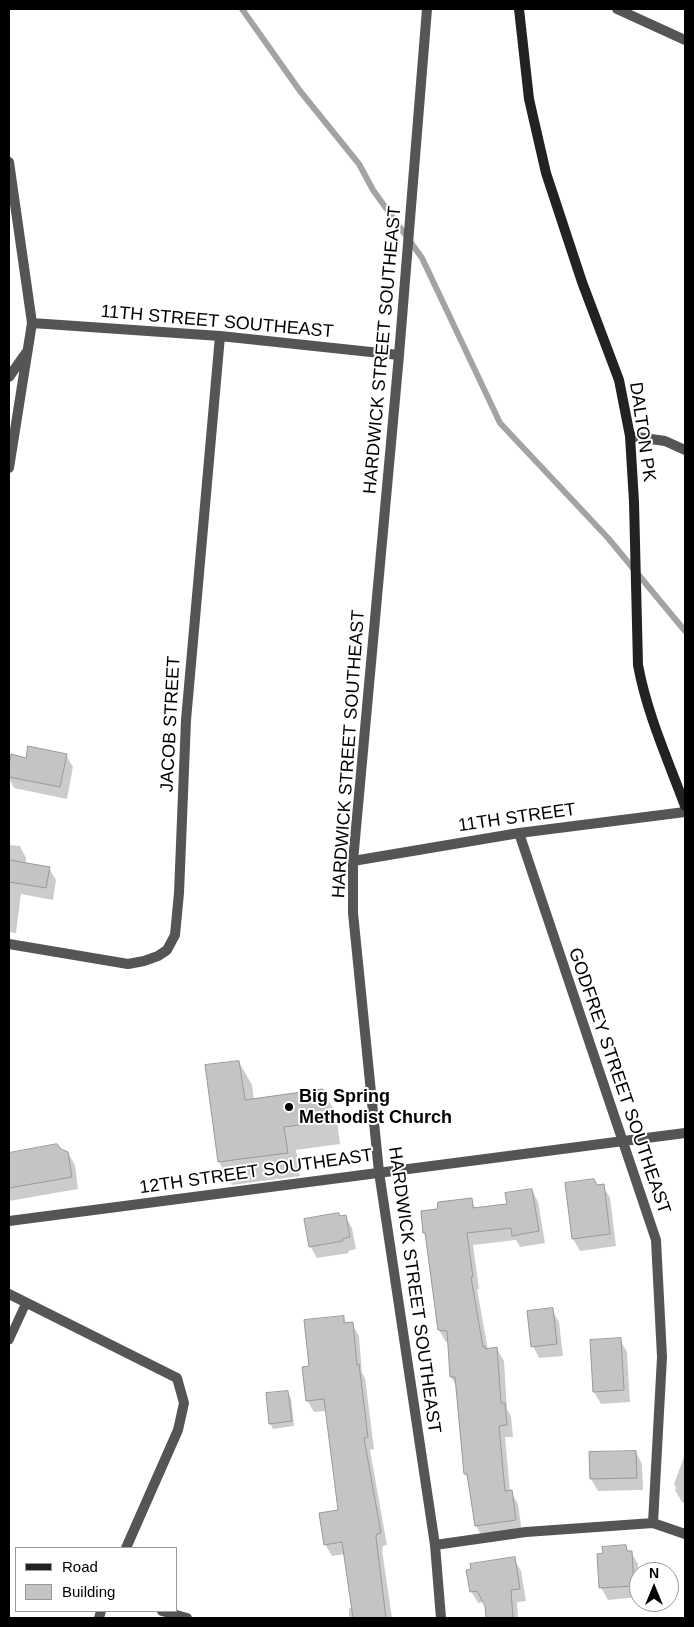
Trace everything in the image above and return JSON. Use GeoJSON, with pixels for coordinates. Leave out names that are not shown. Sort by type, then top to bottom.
{"type":"FeatureCollection","features":[{"type":"Feature","properties":{"kind":"main road","name":"DALTON PK"},"geometry":{"type":"LineString","coordinates":[[518,9],[529,99],[546,173],[582,282],[619,380],[630,436],[634,502],[638,665],[651,714],[685,806]]}},
{"type":"Feature","properties":{"kind":"street","name":"HARDWICK STREET SOUTHEAST"},"geometry":{"type":"LineString","coordinates":[[427,9],[399,355],[353,861],[353,913],[379,1172],[434,1545],[441,1618]]}},
{"type":"Feature","properties":{"kind":"street"},"geometry":{"type":"LineString","coordinates":[[617,9],[685,40]]}},
{"type":"Feature","properties":{"kind":"street"},"geometry":{"type":"LineString","coordinates":[[9,162],[32,323],[9,468]]}},
{"type":"Feature","properties":{"kind":"street","name":"11TH STREET SOUTHEAST"},"geometry":{"type":"LineString","coordinates":[[32,323],[220,336],[399,355]]}},
{"type":"Feature","properties":{"kind":"street","name":"JACOB STREET"},"geometry":{"type":"LineString","coordinates":[[9,944],[128,964],[144,962],[158,956],[167,950],[175,935],[179,893],[186,720],[220,336]]}},
{"type":"Feature","properties":{"kind":"street"},"geometry":{"type":"LineString","coordinates":[[9,377],[27,351]]}},
{"type":"Feature","properties":{"kind":"street"},"geometry":{"type":"LineString","coordinates":[[630,436],[666,441],[685,450]]}},
{"type":"Feature","properties":{"kind":"street","name":"11TH STREET"},"geometry":{"type":"LineString","coordinates":[[353,861],[518,833],[685,812]]}},
{"type":"Feature","properties":{"kind":"street","name":"GODFREY STREET SOUTHEAST"},"geometry":{"type":"LineString","coordinates":[[518,833],[656,1240],[662,1357],[653,1523]]}},
{"type":"Feature","properties":{"kind":"street","name":"12TH STREET SOUTHEAST"},"geometry":{"type":"LineString","coordinates":[[9,1221],[685,1133]]}},
{"type":"Feature","properties":{"kind":"street"},"geometry":{"type":"LineString","coordinates":[[9,1294],[177,1378],[184,1402],[178,1430],[126,1547]]}},
{"type":"Feature","properties":{"kind":"street"},"geometry":{"type":"LineString","coordinates":[[434,1545],[526,1532],[653,1523],[685,1534]]}},
{"type":"Feature","properties":{"kind":"street"},"geometry":{"type":"LineString","coordinates":[[166,1612],[187,1618]]}},
{"type":"Feature","properties":{"kind":"lane"},"geometry":{"type":"LineString","coordinates":[[9,1340],[26,1303]]}},
{"type":"Feature","properties":{"kind":"building"},"geometry":{"type":"Polygon","coordinates":[[[28,746],[67,754],[60,787],[9,777],[11,754],[26,758],[28,746]]]}},
{"type":"Feature","properties":{"kind":"building"},"geometry":{"type":"Polygon","coordinates":[[[9,860],[50,867],[46,888],[9,882],[9,860]]]}},
{"type":"Feature","properties":{"kind":"building","name":"Big Spring Methodist Church"},"geometry":{"type":"Polygon","coordinates":[[[239,1061],[245,1100],[323,1089],[328,1121],[284,1127],[288,1153],[218,1162],[205,1065],[239,1061]]]}},
{"type":"Feature","properties":{"kind":"building"},"geometry":{"type":"Polygon","coordinates":[[[57,1144],[61,1149],[68,1152],[72,1177],[9,1188],[9,1153],[57,1144]]]}},
{"type":"Feature","properties":{"kind":"building"},"geometry":{"type":"Polygon","coordinates":[[[594,1179],[597,1185],[604,1184],[610,1234],[572,1239],[565,1183],[594,1179]]]}},
{"type":"Feature","properties":{"kind":"building"},"geometry":{"type":"Polygon","coordinates":[[[532,1189],[539,1231],[512,1236],[511,1228],[467,1233],[473,1277],[471,1277],[483,1347],[485,1346],[485,1349],[497,1347],[501,1403],[505,1403],[507,1425],[499,1426],[505,1491],[512,1490],[516,1520],[475,1526],[467,1474],[464,1474],[455,1377],[450,1377],[447,1331],[438,1330],[421,1211],[437,1209],[438,1202],[472,1198],[473,1208],[507,1204],[505,1193],[532,1189]]]}},
{"type":"Feature","properties":{"kind":"building"},"geometry":{"type":"Polygon","coordinates":[[[339,1213],[340,1216],[346,1215],[350,1237],[342,1239],[343,1241],[309,1247],[304,1219],[339,1213]]]}},
{"type":"Feature","properties":{"kind":"building"},"geometry":{"type":"Polygon","coordinates":[[[553,1308],[557,1344],[531,1347],[527,1311],[553,1308]]]}},
{"type":"Feature","properties":{"kind":"building"},"geometry":{"type":"Polygon","coordinates":[[[344,1316],[344,1323],[353,1322],[357,1365],[359,1364],[368,1437],[364,1438],[381,1533],[377,1534],[376,1537],[386,1618],[353,1618],[342,1542],[324,1545],[319,1513],[338,1510],[324,1399],[306,1401],[302,1367],[309,1366],[304,1320],[344,1316]]]}},
{"type":"Feature","properties":{"kind":"building"},"geometry":{"type":"Polygon","coordinates":[[[621,1338],[624,1390],[593,1392],[590,1340],[621,1338]]]}},
{"type":"Feature","properties":{"kind":"building"},"geometry":{"type":"Polygon","coordinates":[[[288,1391],[292,1421],[269,1424],[266,1393],[288,1391]]]}},
{"type":"Feature","properties":{"kind":"building"},"geometry":{"type":"Polygon","coordinates":[[[636,1451],[637,1478],[590,1479],[589,1452],[636,1451]]]}},
{"type":"Feature","properties":{"kind":"building"},"geometry":{"type":"Polygon","coordinates":[[[626,1545],[627,1551],[632,1551],[633,1562],[629,1562],[629,1586],[599,1588],[597,1554],[603,1553],[602,1547],[626,1545]]]}},
{"type":"Feature","properties":{"kind":"building"},"geometry":{"type":"Polygon","coordinates":[[[515,1557],[520,1589],[511,1590],[513,1618],[486,1618],[485,1606],[477,1591],[470,1592],[466,1570],[471,1569],[470,1564],[515,1557]]]}},
{"type":"Feature","properties":{"kind":"waterway"},"geometry":{"type":"LineString","coordinates":[[242,9],[300,91],[359,164],[373,190],[422,258],[500,423],[608,538],[685,631]]}},
{"type":"Feature","properties":{"kind":"place","name":"Big Spring Methodist Church"},"geometry":{"type":"Point","coordinates":[289,1107]}}]}
